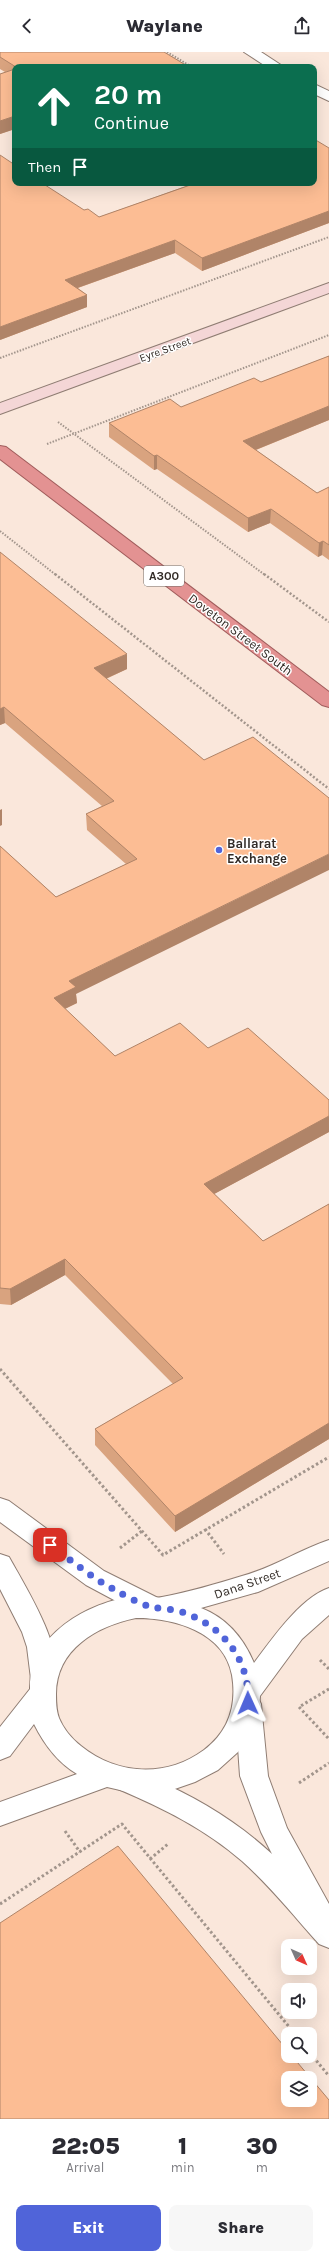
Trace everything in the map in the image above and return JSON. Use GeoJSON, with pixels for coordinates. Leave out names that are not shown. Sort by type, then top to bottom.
{"type":"FeatureCollection","features":[{"type":"Feature","properties":{"kind":"highway","name":"Doveton Street South"},"geometry":{"type":"LineString","coordinates":[[5,455],[329,701]]}},
{"type":"Feature","properties":{"kind":"main road","name":"Eyre Street"},"geometry":{"type":"LineString","coordinates":[[0,409],[329,288]]}},
{"type":"Feature","properties":{"kind":"street"},"geometry":{"type":"LineString","coordinates":[[251,52],[272,64]]}},
{"type":"Feature","properties":{"kind":"street"},"geometry":{"type":"LineString","coordinates":[[317,90],[329,97]]}},
{"type":"Feature","properties":{"kind":"street"},"geometry":{"type":"LineString","coordinates":[[0,1508],[95,1578],[115,1590],[157,1607],[196,1618],[223,1636],[242,1662],[248,1697],[251,1755],[254,1776],[261,1797],[275,1832],[329,1931]]}},
{"type":"Feature","properties":{"kind":"street","name":"Dana Street"},"geometry":{"type":"LineString","coordinates":[[157,1607],[249,1585],[329,1550]]}},
{"type":"Feature","properties":{"kind":"street"},"geometry":{"type":"LineString","coordinates":[[0,1564],[35,1631],[40,1647],[46,1719],[59,1742],[80,1762],[187,1808],[239,1842],[255,1856],[329,1935]]}},
{"type":"Feature","properties":{"kind":"street"},"geometry":{"type":"LineString","coordinates":[[0,1814],[116,1777],[147,1781],[168,1779],[188,1773],[207,1763],[222,1751],[234,1737],[243,1720],[248,1697],[293,1631],[329,1599]]}},
{"type":"Feature","properties":{"kind":"street"},"geometry":{"type":"LineString","coordinates":[[0,1748],[43,1686],[53,1655],[66,1639],[81,1626],[121,1609],[157,1607]]}},
{"type":"Feature","properties":{"kind":"path"},"geometry":{"type":"LineString","coordinates":[[167,52],[187,64]]}},
{"type":"Feature","properties":{"kind":"path"},"geometry":{"type":"LineString","coordinates":[[0,358],[329,237]]}},
{"type":"Feature","properties":{"kind":"path"},"geometry":{"type":"LineString","coordinates":[[5,455],[73,433],[329,335]]}},
{"type":"Feature","properties":{"kind":"path"},"geometry":{"type":"LineString","coordinates":[[73,433],[329,622]]}},
{"type":"Feature","properties":{"kind":"path"},"geometry":{"type":"LineString","coordinates":[[0,531],[329,789]]}},
{"type":"Feature","properties":{"kind":"path"},"geometry":{"type":"LineString","coordinates":[[0,1369],[163,1555],[329,1457]]}},
{"type":"Feature","properties":{"kind":"path"},"geometry":{"type":"LineString","coordinates":[[329,1688],[299,1708],[329,1739]]}},
{"type":"Feature","properties":{"kind":"path"},"geometry":{"type":"LineString","coordinates":[[0,1904],[122,1824],[289,2027]]}},
{"type":"Feature","properties":{"kind":"path"},"geometry":{"type":"LineString","coordinates":[[317,2061],[329,2076]]}},
{"type":"Feature","properties":{"kind":"building"},"geometry":{"type":"Polygon","coordinates":[[[0,52],[164,52],[184,64],[12,64],[0,57],[0,52]]]}},
{"type":"Feature","properties":{"kind":"building"},"geometry":{"type":"Polygon","coordinates":[[[12,70],[12,117],[0,121],[0,74],[12,70]]]}},
{"type":"Feature","properties":{"kind":"building"},"geometry":{"type":"Polygon","coordinates":[[[317,141],[329,148],[329,211],[202,258],[175,240],[65,280],[87,295],[0,327],[0,155],[12,163],[12,186],[47,186],[84,210],[88,209],[99,217],[187,186],[317,186],[317,141]]]}},
{"type":"Feature","properties":{"kind":"building"},"geometry":{"type":"Polygon","coordinates":[[[329,356],[329,406],[243,441],[317,493],[329,487],[329,545],[323,541],[319,543],[271,509],[248,518],[157,455],[154,456],[109,423],[170,399],[181,407],[254,378],[261,382],[329,356]]]}},
{"type":"Feature","properties":{"kind":"building"},"geometry":{"type":"Polygon","coordinates":[[[0,552],[127,654],[94,668],[204,760],[253,737],[329,798],[329,854],[69,981],[76,987],[54,998],[115,1056],[180,1023],[208,1048],[248,1028],[329,1100],[329,1116],[204,1184],[263,1241],[329,1204],[329,1423],[175,1516],[95,1429],[183,1378],[65,1259],[10,1289],[0,1288],[0,846],[56,897],[137,859],[86,814],[114,801],[4,707],[0,709],[0,552]]]}},
{"type":"Feature","properties":{"kind":"building"},"geometry":{"type":"Polygon","coordinates":[[[118,1846],[281,2043],[281,2063],[298,2063],[305,2071],[281,2071],[281,2107],[317,2107],[317,2086],[329,2100],[329,2119],[0,2119],[0,1923],[118,1846]]]}},
{"type":"Feature","properties":{"kind":"place","name":"Ballarat Exchange"},"geometry":{"type":"Point","coordinates":[219,850]}},
{"type":"Feature","properties":{"kind":"route"},"geometry":{"type":"LineString","coordinates":[[50,1545],[95,1578],[115,1590],[151,1607],[180,1612],[211,1626],[223,1636],[234,1649],[242,1662],[246,1676],[248,1703]]}}]}
